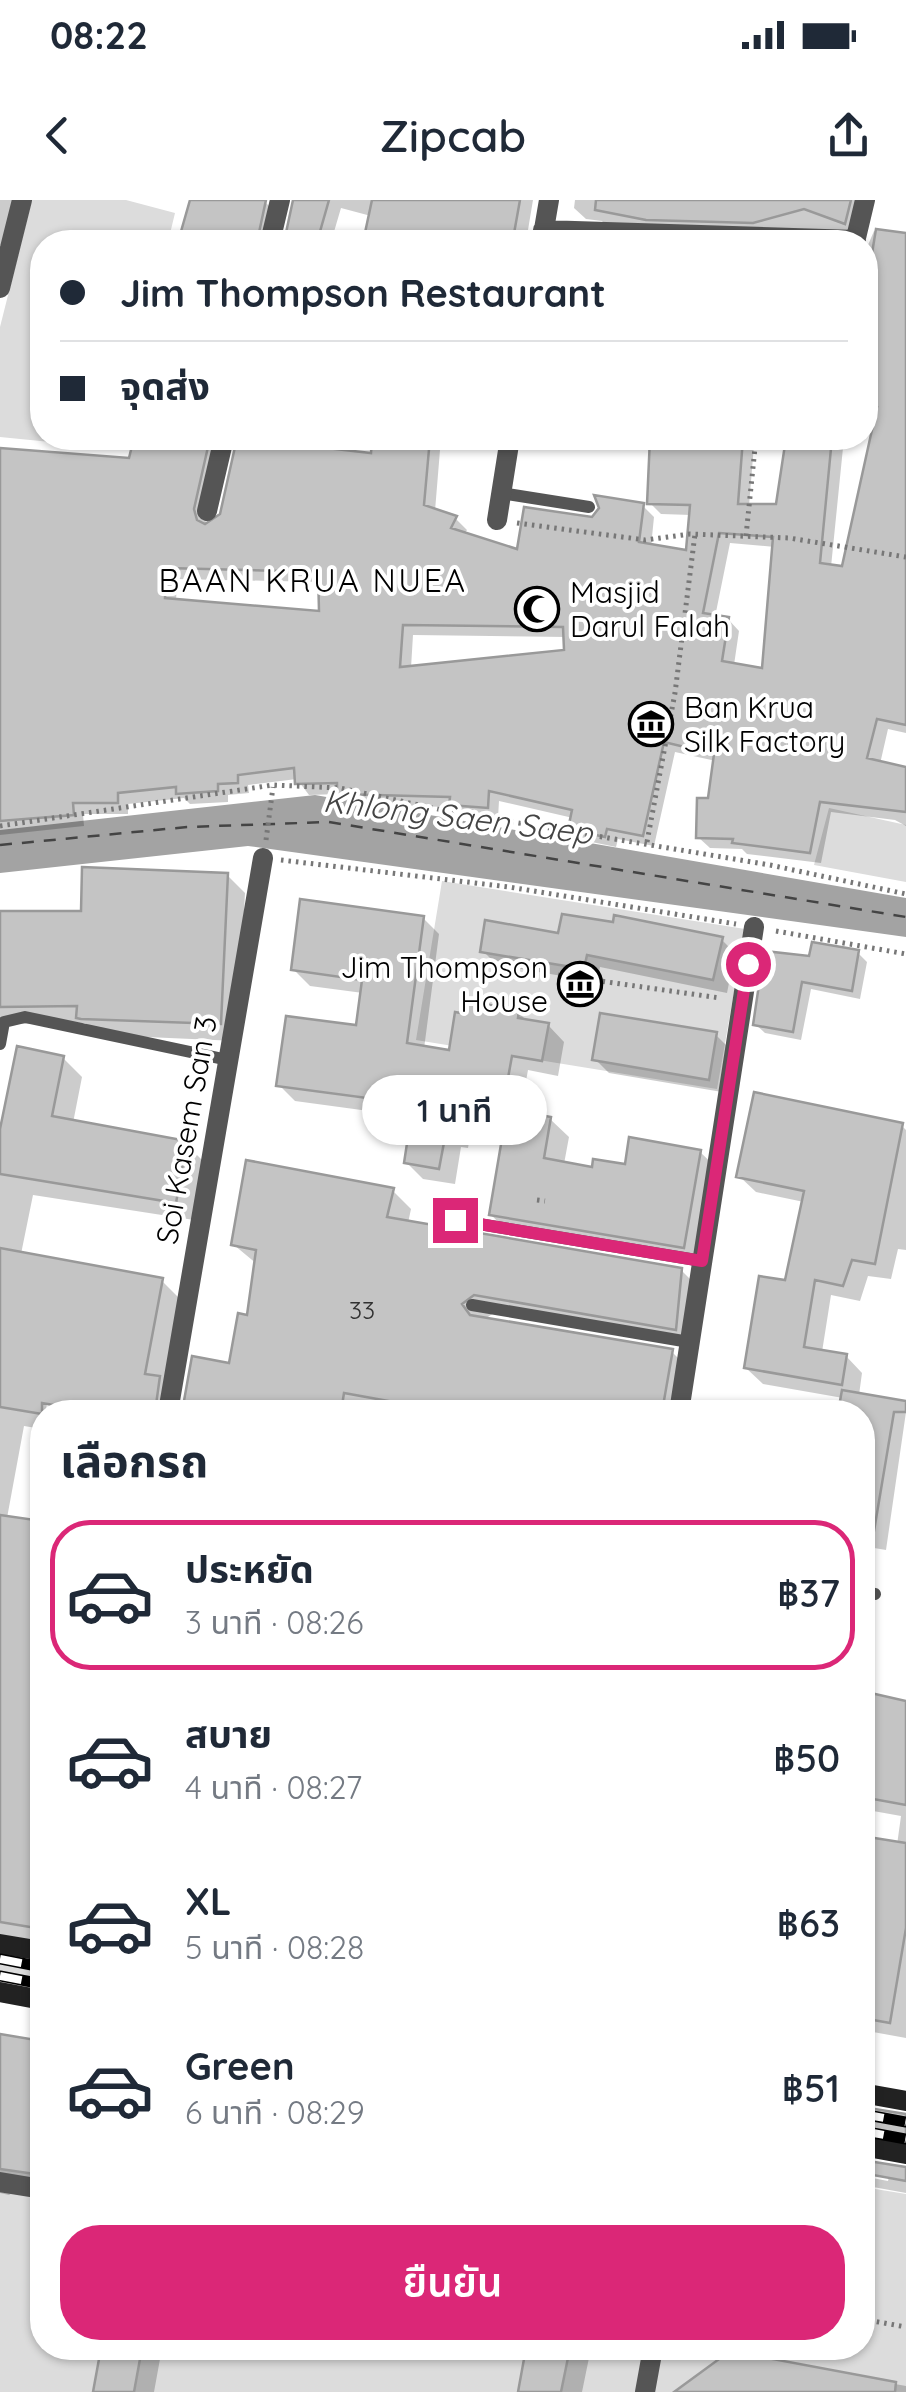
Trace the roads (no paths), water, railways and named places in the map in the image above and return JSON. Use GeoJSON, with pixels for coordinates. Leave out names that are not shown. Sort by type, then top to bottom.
{"type":"FeatureCollection","features":[{"type":"Feature","properties":{"kind":"main road"},"geometry":{"type":"LineString","coordinates":[[0,1944],[30,1949]]}},
{"type":"Feature","properties":{"kind":"main road"},"geometry":{"type":"LineString","coordinates":[[0,1992],[30,1998]]}},
{"type":"Feature","properties":{"kind":"main road"},"geometry":{"type":"LineString","coordinates":[[875,2095],[906,2100]]}},
{"type":"Feature","properties":{"kind":"main road"},"geometry":{"type":"LineString","coordinates":[[875,2148],[906,2154]]}},
{"type":"Feature","properties":{"kind":"street"},"geometry":{"type":"LineString","coordinates":[[0,288],[22,200]]}},
{"type":"Feature","properties":{"kind":"street"},"geometry":{"type":"LineString","coordinates":[[273,230],[280,200]]}},
{"type":"Feature","properties":{"kind":"street"},"geometry":{"type":"LineString","coordinates":[[543,230],[549,200]]}},
{"type":"Feature","properties":{"kind":"street"},"geometry":{"type":"LineString","coordinates":[[858,230],[865,200]]}},
{"type":"Feature","properties":{"kind":"street"},"geometry":{"type":"LineString","coordinates":[[207,511],[221,450]]}},
{"type":"Feature","properties":{"kind":"street"},"geometry":{"type":"LineString","coordinates":[[497,520],[508,450]]}},
{"type":"Feature","properties":{"kind":"street","name":"Soi Kasem San 3"},"geometry":{"type":"LineString","coordinates":[[170,1400],[264,858]]}},
{"type":"Feature","properties":{"kind":"street"},"geometry":{"type":"LineString","coordinates":[[680,1400],[754,927]]}},
{"type":"Feature","properties":{"kind":"street"},"geometry":{"type":"LineString","coordinates":[[0,2182],[30,2187]]}},
{"type":"Feature","properties":{"kind":"street"},"geometry":{"type":"LineString","coordinates":[[645,2392],[651,2360]]}},
{"type":"Feature","properties":{"kind":"lane"},"geometry":{"type":"LineString","coordinates":[[501,492],[589,506]]}},
{"type":"Feature","properties":{"kind":"lane"},"geometry":{"type":"LineString","coordinates":[[0,1044],[4,1022],[25,1017],[228,1060]]}},
{"type":"Feature","properties":{"kind":"lane"},"geometry":{"type":"LineString","coordinates":[[455,1220],[471,1227],[702,1261]]}},
{"type":"Feature","properties":{"kind":"lane"},"geometry":{"type":"LineString","coordinates":[[472,1305],[690,1342]]}},
{"type":"Feature","properties":{"kind":"railway"},"geometry":{"type":"LineString","coordinates":[[0,1959],[30,1965]]}},
{"type":"Feature","properties":{"kind":"railway"},"geometry":{"type":"LineString","coordinates":[[0,1976],[30,1982]]}},
{"type":"Feature","properties":{"kind":"railway"},"geometry":{"type":"LineString","coordinates":[[875,2116],[906,2122]]}},
{"type":"Feature","properties":{"kind":"railway"},"geometry":{"type":"LineString","coordinates":[[875,2133],[906,2139]]}},
{"type":"Feature","properties":{"kind":"place","name":"Masjid Darul Falah"},"geometry":{"type":"Point","coordinates":[537,609]}},
{"type":"Feature","properties":{"kind":"place","name":"Ban Krua Silk Factory"},"geometry":{"type":"Point","coordinates":[651,724]}},
{"type":"Feature","properties":{"kind":"place","name":"Jim Thompson House"},"geometry":{"type":"Point","coordinates":[580,984]}},
{"type":"Feature","properties":{"kind":"district","name":"BAAN KRUA NUEA"},"geometry":{"type":"Point","coordinates":[313,580]}},
{"type":"Feature","properties":{"kind":"water label","name":"Khlong Saen Saep"},"geometry":{"type":"Point","coordinates":[458,816]}}]}
